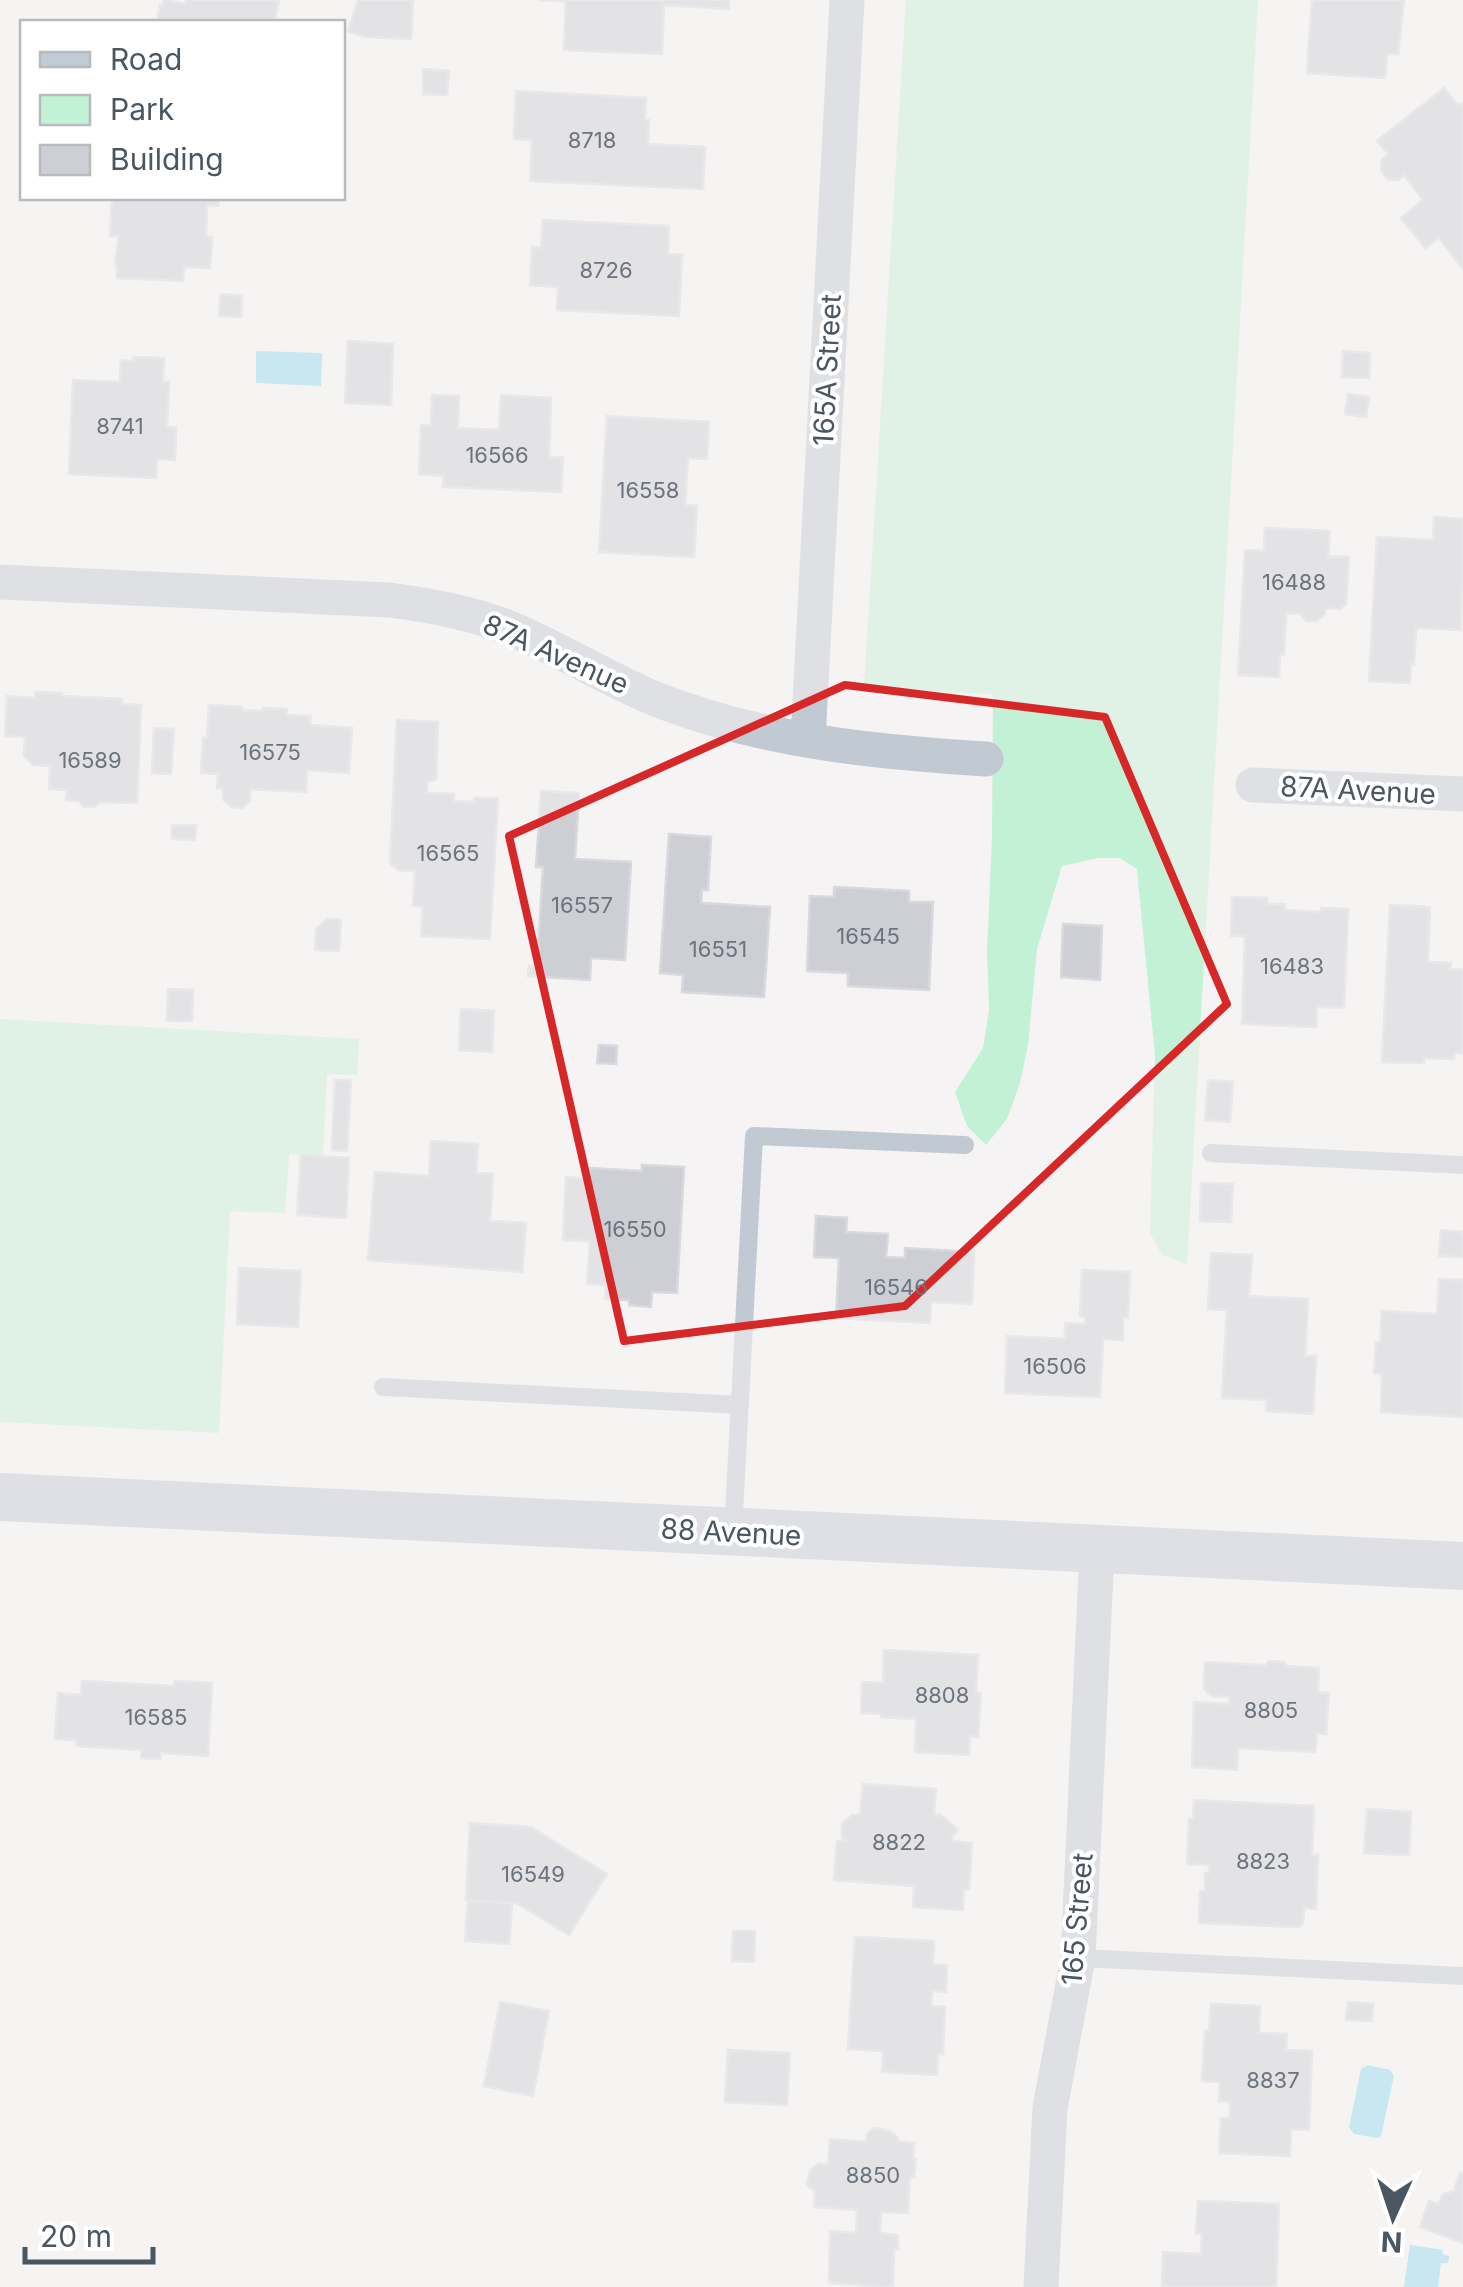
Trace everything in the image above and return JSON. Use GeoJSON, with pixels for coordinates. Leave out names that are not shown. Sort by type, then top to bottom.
{"type":"FeatureCollection","features":[{"type":"Feature","properties":{"kind":"main road","name":"88 Avenue"},"geometry":{"type":"LineString","coordinates":[[0,1498],[1463,1566]]}},
{"type":"Feature","properties":{"kind":"street","name":"165A Street"},"geometry":{"type":"LineString","coordinates":[[808,740],[846,0]]}},
{"type":"Feature","properties":{"kind":"street","name":"87A Avenue"},"geometry":{"type":"LineString","coordinates":[[0,582],[430,604],[504,626],[599,674],[682,708],[757,731],[920,755],[986,759]]}},
{"type":"Feature","properties":{"kind":"street","name":"87A Avenue"},"geometry":{"type":"LineString","coordinates":[[1253,785],[1463,794]]}},
{"type":"Feature","properties":{"kind":"street","name":"165 Street"},"geometry":{"type":"LineString","coordinates":[[1041,2287],[1050,2108],[1078,1958],[1097,1550]]}},
{"type":"Feature","properties":{"kind":"lane"},"geometry":{"type":"LineString","coordinates":[[733,1532],[754,1136],[965,1145]]}},
{"type":"Feature","properties":{"kind":"lane"},"geometry":{"type":"LineString","coordinates":[[1211,1153],[1463,1165]]}},
{"type":"Feature","properties":{"kind":"lane"},"geometry":{"type":"LineString","coordinates":[[383,1387],[740,1405]]}},
{"type":"Feature","properties":{"kind":"lane"},"geometry":{"type":"LineString","coordinates":[[1078,1958],[1463,1976]]}},
{"type":"Feature","properties":{"kind":"highlighted area"},"geometry":{"type":"Polygon","coordinates":[[[845,685],[1105,717],[1227,1004],[905,1306],[624,1341],[509,836],[845,685]]]}},
{"type":"Feature","properties":{"kind":"green space"},"geometry":{"type":"Polygon","coordinates":[[[906,0],[1258,0],[1187,1264],[1162,1255],[1150,1233],[1155,1056],[1137,869],[1120,858],[1098,858],[1062,866],[1037,949],[1028,1045],[1020,1083],[1007,1119],[986,1145],[967,1126],[955,1092],[983,1048],[989,1010],[993,694],[864,688],[906,0]]]}},
{"type":"Feature","properties":{"kind":"green space"},"geometry":{"type":"Polygon","coordinates":[[[0,1019],[359,1039],[357,1075],[327,1074],[323,1156],[289,1154],[285,1213],[230,1211],[219,1433],[0,1422],[0,1019]]]}},
{"type":"Feature","properties":{"kind":"water"},"geometry":{"type":"Polygon","coordinates":[[[256,351],[322,353],[321,386],[256,383],[256,351]]]}},
{"type":"Feature","properties":{"kind":"water"},"geometry":{"type":"Polygon","coordinates":[[[1368,2065],[1390,2070],[1394,2075],[1381,2137],[1377,2138],[1354,2134],[1349,2127],[1361,2069],[1368,2065]]]}},
{"type":"Feature","properties":{"kind":"water"},"geometry":{"type":"Polygon","coordinates":[[[1410,2245],[1443,2250],[1442,2254],[1449,2256],[1448,2263],[1441,2263],[1438,2287],[1404,2287],[1410,2245]]]}},
{"type":"Feature","properties":{"kind":"building"},"geometry":{"type":"Polygon","coordinates":[[[164,0],[185,4],[186,0],[279,0],[275,20],[157,20],[160,5],[164,0]]]}},
{"type":"Feature","properties":{"kind":"building"},"geometry":{"type":"Polygon","coordinates":[[[358,0],[413,0],[411,39],[366,37],[348,31],[358,0]]]}},
{"type":"Feature","properties":{"kind":"building"},"geometry":{"type":"Polygon","coordinates":[[[539,0],[729,0],[729,9],[664,5],[662,54],[564,50],[566,1],[539,0]]]}},
{"type":"Feature","properties":{"kind":"building"},"geometry":{"type":"Polygon","coordinates":[[[1312,0],[1404,0],[1398,54],[1387,54],[1385,78],[1307,73],[1312,0]]]}},
{"type":"Feature","properties":{"kind":"building"},"geometry":{"type":"Polygon","coordinates":[[[423,69],[449,71],[447,95],[423,94],[423,69]]]}},
{"type":"Feature","properties":{"kind":"building"},"geometry":{"type":"Polygon","coordinates":[[[1444,88],[1458,105],[1463,103],[1463,269],[1439,238],[1425,248],[1401,218],[1423,200],[1404,175],[1398,180],[1387,179],[1381,171],[1382,160],[1388,154],[1377,141],[1444,88]]]}},
{"type":"Feature","properties":{"kind":"building"},"geometry":{"type":"Polygon","coordinates":[[[516,91],[646,98],[648,144],[705,147],[703,189],[530,181],[532,140],[514,139],[516,91]]]}},
{"type":"Feature","properties":{"kind":"building"},"geometry":{"type":"Polygon","coordinates":[[[112,200],[219,200],[218,206],[207,205],[206,237],[212,237],[210,268],[184,267],[183,281],[117,278],[119,236],[110,236],[112,200]]]}},
{"type":"Feature","properties":{"kind":"building"},"geometry":{"type":"Polygon","coordinates":[[[543,220],[669,226],[668,254],[682,255],[679,316],[557,310],[558,287],[530,285],[532,247],[541,248],[543,220]]]}},
{"type":"Feature","properties":{"kind":"building"},"geometry":{"type":"Polygon","coordinates":[[[221,294],[242,296],[241,317],[219,316],[221,294]]]}},
{"type":"Feature","properties":{"kind":"building"},"geometry":{"type":"Polygon","coordinates":[[[348,341],[393,344],[391,405],[345,403],[348,341]]]}},
{"type":"Feature","properties":{"kind":"building"},"geometry":{"type":"Polygon","coordinates":[[[1343,351],[1370,353],[1369,378],[1342,377],[1343,351]]]}},
{"type":"Feature","properties":{"kind":"building"},"geometry":{"type":"Polygon","coordinates":[[[133,357],[164,358],[163,382],[169,382],[167,427],[176,427],[175,460],[157,459],[156,478],[69,474],[73,380],[120,382],[121,360],[133,361],[133,357]]]}},
{"type":"Feature","properties":{"kind":"building"},"geometry":{"type":"Polygon","coordinates":[[[1348,394],[1369,397],[1366,417],[1345,414],[1348,394]]]}},
{"type":"Feature","properties":{"kind":"building"},"geometry":{"type":"Polygon","coordinates":[[[432,395],[459,396],[458,428],[499,430],[501,395],[551,398],[549,457],[563,457],[561,492],[443,487],[444,476],[419,474],[421,425],[431,425],[432,395]]]}},
{"type":"Feature","properties":{"kind":"building"},"geometry":{"type":"Polygon","coordinates":[[[607,416],[709,422],[707,459],[688,458],[685,505],[697,506],[694,557],[599,552],[607,416]]]}},
{"type":"Feature","properties":{"kind":"building"},"geometry":{"type":"Polygon","coordinates":[[[1434,517],[1463,519],[1461,630],[1416,628],[1410,683],[1369,681],[1377,537],[1433,540],[1434,517]]]}},
{"type":"Feature","properties":{"kind":"building"},"geometry":{"type":"Polygon","coordinates":[[[1265,528],[1330,531],[1328,556],[1349,557],[1346,604],[1341,609],[1325,608],[1325,614],[1317,621],[1286,613],[1279,677],[1238,675],[1245,550],[1264,551],[1265,528]]]}},
{"type":"Feature","properties":{"kind":"building"},"geometry":{"type":"Polygon","coordinates":[[[35,692],[122,699],[122,704],[141,705],[137,803],[101,802],[84,807],[79,801],[66,800],[67,790],[49,789],[50,766],[33,765],[24,756],[25,737],[5,736],[7,696],[35,698],[35,692]]]}},
{"type":"Feature","properties":{"kind":"building"},"geometry":{"type":"Polygon","coordinates":[[[209,705],[242,710],[287,709],[287,715],[311,716],[310,725],[352,728],[349,773],[307,770],[306,792],[250,789],[250,801],[242,808],[231,807],[223,799],[223,788],[217,788],[218,774],[201,773],[209,705]]]}},
{"type":"Feature","properties":{"kind":"building"},"geometry":{"type":"Polygon","coordinates":[[[397,720],[438,722],[436,779],[427,782],[427,793],[454,794],[454,801],[498,798],[490,939],[421,936],[423,907],[413,906],[415,871],[398,870],[390,863],[397,720]]]}},
{"type":"Feature","properties":{"kind":"building"},"geometry":{"type":"Polygon","coordinates":[[[154,728],[174,729],[171,774],[152,773],[154,728]]]}},
{"type":"Feature","properties":{"kind":"building"},"geometry":{"type":"Polygon","coordinates":[[[541,791],[579,793],[575,859],[631,862],[625,960],[591,958],[590,980],[528,976],[529,966],[537,967],[543,867],[536,867],[541,791]]]}},
{"type":"Feature","properties":{"kind":"building"},"geometry":{"type":"Polygon","coordinates":[[[172,825],[196,825],[195,840],[172,839],[172,825]]]}},
{"type":"Feature","properties":{"kind":"building"},"geometry":{"type":"Polygon","coordinates":[[[669,834],[711,837],[708,890],[702,890],[701,903],[770,907],[764,997],[682,992],[683,975],[660,973],[669,834]]]}},
{"type":"Feature","properties":{"kind":"building"},"geometry":{"type":"Polygon","coordinates":[[[834,887],[909,891],[909,902],[933,902],[929,990],[848,986],[848,973],[807,971],[810,896],[834,897],[834,887]]]}},
{"type":"Feature","properties":{"kind":"building"},"geometry":{"type":"Polygon","coordinates":[[[1232,897],[1267,898],[1267,904],[1285,904],[1285,910],[1348,909],[1344,1008],[1317,1007],[1316,1027],[1242,1024],[1245,936],[1231,936],[1232,897]]]}},
{"type":"Feature","properties":{"kind":"building"},"geometry":{"type":"Polygon","coordinates":[[[1390,905],[1430,907],[1428,962],[1451,963],[1450,969],[1463,970],[1463,1053],[1455,1053],[1454,1059],[1382,1062],[1390,905]]]}},
{"type":"Feature","properties":{"kind":"building"},"geometry":{"type":"Polygon","coordinates":[[[327,919],[341,920],[339,951],[315,950],[316,929],[327,919]]]}},
{"type":"Feature","properties":{"kind":"building"},"geometry":{"type":"Polygon","coordinates":[[[1063,924],[1102,926],[1100,980],[1061,977],[1063,924]]]}},
{"type":"Feature","properties":{"kind":"building"},"geometry":{"type":"Polygon","coordinates":[[[168,989],[193,990],[192,1021],[167,1021],[168,989]]]}},
{"type":"Feature","properties":{"kind":"building"},"geometry":{"type":"Polygon","coordinates":[[[461,1009],[494,1011],[492,1052],[459,1050],[461,1009]]]}},
{"type":"Feature","properties":{"kind":"building"},"geometry":{"type":"Polygon","coordinates":[[[599,1045],[617,1046],[616,1064],[597,1063],[599,1045]]]}},
{"type":"Feature","properties":{"kind":"building"},"geometry":{"type":"Polygon","coordinates":[[[335,1080],[351,1080],[347,1151],[332,1150],[335,1080]]]}},
{"type":"Feature","properties":{"kind":"building"},"geometry":{"type":"Polygon","coordinates":[[[1208,1080],[1233,1082],[1230,1122],[1205,1120],[1208,1080]]]}},
{"type":"Feature","properties":{"kind":"building"},"geometry":{"type":"Polygon","coordinates":[[[431,1141],[478,1144],[476,1173],[493,1174],[490,1221],[526,1223],[522,1272],[368,1260],[375,1172],[429,1176],[431,1141]]]}},
{"type":"Feature","properties":{"kind":"building"},"geometry":{"type":"Polygon","coordinates":[[[301,1155],[349,1158],[346,1218],[297,1215],[301,1155]]]}},
{"type":"Feature","properties":{"kind":"building"},"geometry":{"type":"Polygon","coordinates":[[[642,1165],[684,1167],[677,1293],[652,1292],[651,1307],[629,1305],[629,1300],[605,1299],[606,1285],[587,1284],[590,1241],[563,1240],[566,1177],[589,1179],[590,1168],[642,1171],[642,1165]]]}},
{"type":"Feature","properties":{"kind":"building"},"geometry":{"type":"Polygon","coordinates":[[[1201,1183],[1233,1184],[1231,1222],[1200,1221],[1201,1183]]]}},
{"type":"Feature","properties":{"kind":"building"},"geometry":{"type":"Polygon","coordinates":[[[816,1216],[847,1218],[846,1232],[888,1234],[886,1257],[905,1258],[905,1248],[974,1252],[972,1304],[931,1302],[930,1323],[836,1318],[839,1258],[814,1257],[816,1216]]]}},
{"type":"Feature","properties":{"kind":"building"},"geometry":{"type":"Polygon","coordinates":[[[1441,1230],[1463,1232],[1463,1257],[1439,1256],[1441,1230]]]}},
{"type":"Feature","properties":{"kind":"building"},"geometry":{"type":"Polygon","coordinates":[[[1211,1253],[1252,1255],[1249,1296],[1308,1299],[1305,1356],[1316,1356],[1313,1414],[1266,1411],[1267,1400],[1222,1398],[1227,1310],[1208,1309],[1211,1253]]]}},
{"type":"Feature","properties":{"kind":"building"},"geometry":{"type":"Polygon","coordinates":[[[239,1268],[301,1271],[298,1327],[237,1324],[239,1268]]]}},
{"type":"Feature","properties":{"kind":"building"},"geometry":{"type":"Polygon","coordinates":[[[1082,1270],[1130,1272],[1123,1340],[1103,1339],[1100,1397],[1005,1393],[1007,1336],[1065,1339],[1065,1323],[1085,1324],[1086,1317],[1080,1316],[1082,1270]]]}},
{"type":"Feature","properties":{"kind":"building"},"geometry":{"type":"Polygon","coordinates":[[[1439,1279],[1463,1280],[1463,1417],[1381,1412],[1382,1374],[1374,1374],[1382,1311],[1437,1314],[1439,1279]]]}},
{"type":"Feature","properties":{"kind":"building"},"geometry":{"type":"Polygon","coordinates":[[[884,1650],[978,1655],[978,1737],[970,1736],[969,1755],[915,1752],[916,1719],[861,1713],[862,1682],[883,1683],[884,1650]]]}},
{"type":"Feature","properties":{"kind":"building"},"geometry":{"type":"Polygon","coordinates":[[[1269,1661],[1319,1668],[1318,1692],[1329,1693],[1326,1734],[1317,1733],[1315,1752],[1238,1748],[1237,1770],[1192,1767],[1194,1702],[1229,1704],[1229,1697],[1211,1696],[1204,1689],[1205,1662],[1266,1665],[1269,1661]]]}},
{"type":"Feature","properties":{"kind":"building"},"geometry":{"type":"Polygon","coordinates":[[[82,1681],[174,1686],[175,1681],[212,1683],[208,1756],[161,1753],[160,1759],[141,1758],[142,1750],[77,1746],[77,1740],[55,1739],[58,1693],[81,1695],[82,1681]]]}},
{"type":"Feature","properties":{"kind":"building"},"geometry":{"type":"Polygon","coordinates":[[[863,1784],[936,1789],[934,1813],[958,1830],[952,1841],[972,1843],[969,1889],[964,1889],[963,1910],[913,1907],[914,1886],[834,1880],[837,1841],[845,1841],[842,1823],[852,1815],[860,1815],[863,1784]]]}},
{"type":"Feature","properties":{"kind":"building"},"geometry":{"type":"Polygon","coordinates":[[[1194,1800],[1314,1806],[1312,1855],[1318,1855],[1316,1909],[1304,1908],[1303,1923],[1298,1927],[1199,1923],[1200,1891],[1205,1891],[1209,1865],[1187,1864],[1194,1800]]]}},
{"type":"Feature","properties":{"kind":"building"},"geometry":{"type":"Polygon","coordinates":[[[1367,1809],[1411,1812],[1409,1855],[1364,1853],[1367,1809]]]}},
{"type":"Feature","properties":{"kind":"building"},"geometry":{"type":"Polygon","coordinates":[[[470,1823],[531,1827],[607,1874],[569,1935],[516,1903],[466,1900],[470,1823]]]}},
{"type":"Feature","properties":{"kind":"building"},"geometry":{"type":"Polygon","coordinates":[[[468,1901],[512,1903],[509,1944],[465,1941],[468,1901]]]}},
{"type":"Feature","properties":{"kind":"building"},"geometry":{"type":"Polygon","coordinates":[[[733,1931],[755,1931],[754,1962],[732,1961],[733,1931]]]}},
{"type":"Feature","properties":{"kind":"building"},"geometry":{"type":"Polygon","coordinates":[[[855,1937],[934,1941],[933,1965],[947,1965],[946,1992],[932,1991],[931,2006],[945,2007],[943,2054],[938,2054],[937,2075],[882,2072],[883,2051],[848,2049],[855,1937]]]}},
{"type":"Feature","properties":{"kind":"building"},"geometry":{"type":"Polygon","coordinates":[[[500,2002],[549,2011],[533,2096],[484,2086],[500,2002]]]}},
{"type":"Feature","properties":{"kind":"building"},"geometry":{"type":"Polygon","coordinates":[[[1348,2002],[1373,2004],[1372,2021],[1346,2020],[1348,2002]]]}},
{"type":"Feature","properties":{"kind":"building"},"geometry":{"type":"Polygon","coordinates":[[[1211,2004],[1260,2006],[1259,2033],[1287,2034],[1286,2050],[1312,2051],[1309,2130],[1291,2129],[1290,2156],[1219,2153],[1221,2118],[1230,2118],[1230,2102],[1219,2101],[1220,2082],[1202,2081],[1211,2004]]]}},
{"type":"Feature","properties":{"kind":"building"},"geometry":{"type":"Polygon","coordinates":[[[728,2050],[790,2053],[787,2105],[725,2102],[728,2050]]]}},
{"type":"Feature","properties":{"kind":"building"},"geometry":{"type":"Polygon","coordinates":[[[874,2128],[890,2131],[898,2141],[914,2143],[916,2159],[914,2177],[910,2177],[908,2213],[881,2212],[880,2233],[898,2235],[893,2287],[829,2283],[830,2231],[856,2233],[857,2210],[814,2207],[815,2191],[807,2185],[810,2170],[819,2163],[828,2165],[830,2139],[866,2142],[867,2134],[874,2128]]]}},
{"type":"Feature","properties":{"kind":"building"},"geometry":{"type":"Polygon","coordinates":[[[1460,2172],[1463,2243],[1420,2227],[1429,2201],[1439,2204],[1442,2195],[1454,2191],[1460,2172]]]}},
{"type":"Feature","properties":{"kind":"building"},"geometry":{"type":"Polygon","coordinates":[[[1198,2201],[1279,2204],[1276,2287],[1162,2287],[1163,2252],[1201,2254],[1202,2234],[1196,2234],[1198,2201]]]}}]}
